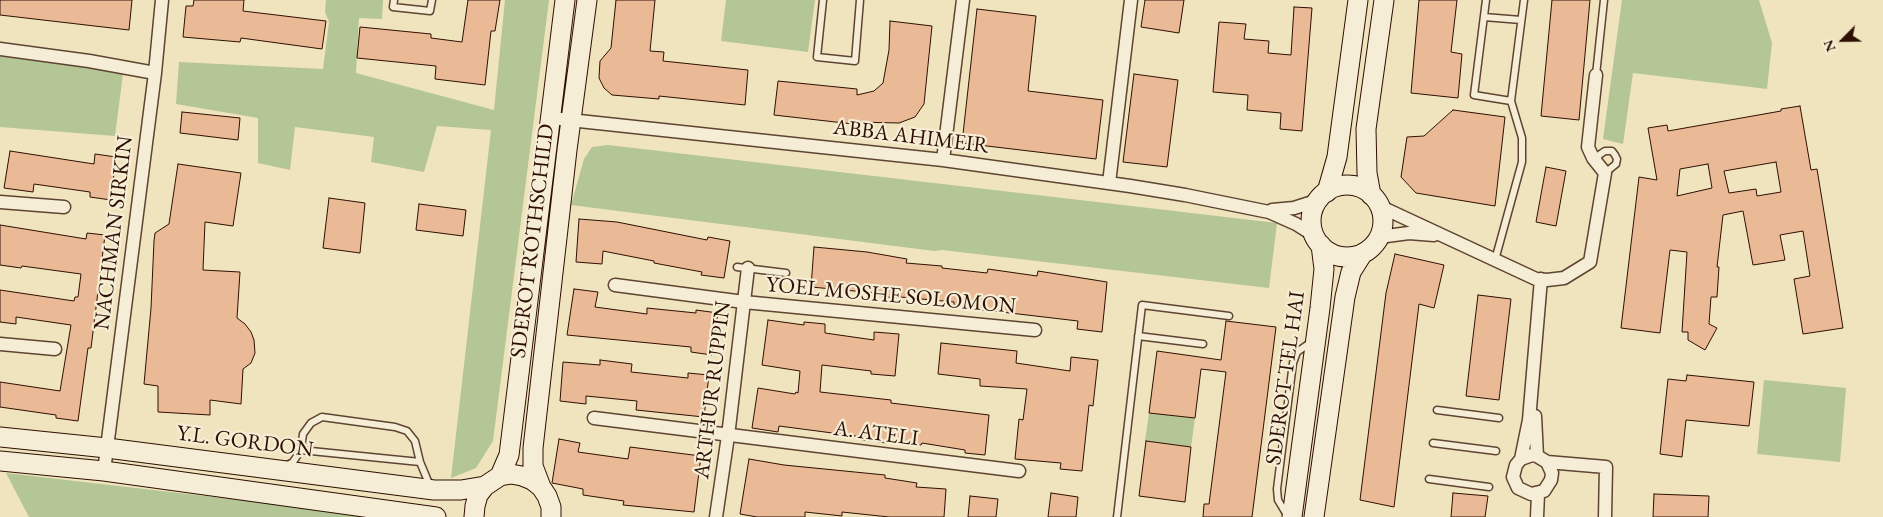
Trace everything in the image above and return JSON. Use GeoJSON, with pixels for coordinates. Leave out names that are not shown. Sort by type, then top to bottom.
{"type":"FeatureCollection","features":[{"type":"Feature","properties":{"kind":"street","name":"NACHMAN SIRKIN"},"geometry":{"type":"LineString","coordinates":[[104,471],[155,73],[162,0]]}},
{"type":"Feature","properties":{"kind":"street","name":"SDEROT ROTHSCHILD"},"geometry":{"type":"LineString","coordinates":[[474,517],[476,501],[509,455],[565,0]]}},
{"type":"Feature","properties":{"kind":"street","name":"SDEROT ROTHSCHILD"},"geometry":{"type":"LineString","coordinates":[[551,517],[551,507],[541,487],[534,466],[533,448],[587,0]]}},
{"type":"Feature","properties":{"kind":"street"},"geometry":{"type":"LineString","coordinates":[[943,160],[963,0]]}},
{"type":"Feature","properties":{"kind":"street"},"geometry":{"type":"LineString","coordinates":[[1109,183],[1131,0]]}},
{"type":"Feature","properties":{"kind":"street"},"geometry":{"type":"LineString","coordinates":[[1358,0],[1337,157],[1323,196],[1312,217],[1312,227],[1318,240],[1331,253],[1354,257],[1363,254],[1374,246],[1379,238],[1383,220],[1375,200],[1366,155],[1366,130],[1384,0]]}},
{"type":"Feature","properties":{"kind":"street"},"geometry":{"type":"LineString","coordinates":[[0,49],[98,62],[155,73]]}},
{"type":"Feature","properties":{"kind":"street"},"geometry":{"type":"LineString","coordinates":[[1323,196],[1336,187],[1351,186],[1361,189],[1375,200],[1448,238],[1536,279],[1564,278],[1590,262],[1605,173],[1588,148],[1596,75]]}},
{"type":"Feature","properties":{"kind":"street","name":"ABBA AHIMEIR"},"geometry":{"type":"LineString","coordinates":[[551,118],[943,160],[1185,195],[1264,210],[1283,217],[1318,240]]}},
{"type":"Feature","properties":{"kind":"street","name":"ABBA AHIMEIR"},"geometry":{"type":"LineString","coordinates":[[1264,210],[1288,209],[1323,196]]}},
{"type":"Feature","properties":{"kind":"street"},"geometry":{"type":"LineString","coordinates":[[0,202],[64,207]]}},
{"type":"Feature","properties":{"kind":"street"},"geometry":{"type":"LineString","coordinates":[[1379,238],[1409,233],[1448,238]]}},
{"type":"Feature","properties":{"kind":"street","name":"SDEROT TEL HAI"},"geometry":{"type":"LineString","coordinates":[[1290,517],[1316,339],[1324,269],[1318,240]]}},
{"type":"Feature","properties":{"kind":"street"},"geometry":{"type":"LineString","coordinates":[[1314,517],[1345,297],[1351,272],[1363,254]]}},
{"type":"Feature","properties":{"kind":"street","name":"ARTHUR RUPPIN"},"geometry":{"type":"LineString","coordinates":[[716,517],[744,302],[742,268]]}},
{"type":"Feature","properties":{"kind":"street"},"geometry":{"type":"LineString","coordinates":[[1544,280],[1535,423],[1542,459],[1552,473],[1549,486],[1538,494],[1526,493],[1518,488],[1515,483],[1514,471],[1521,460],[1529,420],[1544,280]]}},
{"type":"Feature","properties":{"kind":"street","name":"YOEL MOSHE SOLOMON"},"geometry":{"type":"LineString","coordinates":[[614,285],[744,302],[1035,330]]}},
{"type":"Feature","properties":{"kind":"street"},"geometry":{"type":"LineString","coordinates":[[0,344],[55,349]]}},
{"type":"Feature","properties":{"kind":"street","name":"A. ATELI"},"geometry":{"type":"LineString","coordinates":[[594,418],[1019,471]]}},
{"type":"Feature","properties":{"kind":"street","name":"Y.L. GORDON"},"geometry":{"type":"LineString","coordinates":[[0,437],[107,448],[434,490],[461,490],[511,474],[532,480],[541,487]]}},
{"type":"Feature","properties":{"kind":"street"},"geometry":{"type":"LineString","coordinates":[[1521,460],[1532,456],[1606,467],[1605,517]]}},
{"type":"Feature","properties":{"kind":"street"},"geometry":{"type":"LineString","coordinates":[[0,461],[104,471],[436,517]]}},
{"type":"Feature","properties":{"kind":"street"},"geometry":{"type":"LineString","coordinates":[[1537,517],[1538,494]]}},
{"type":"Feature","properties":{"kind":"lane"},"geometry":{"type":"LineString","coordinates":[[394,0],[393,7],[430,11],[432,0]]}},
{"type":"Feature","properties":{"kind":"lane"},"geometry":{"type":"LineString","coordinates":[[823,0],[817,57],[855,62],[860,0]]}},
{"type":"Feature","properties":{"kind":"lane"},"geometry":{"type":"LineString","coordinates":[[1486,0],[1474,95],[1511,101]]}},
{"type":"Feature","properties":{"kind":"lane"},"geometry":{"type":"LineString","coordinates":[[1495,261],[1522,162],[1522,138],[1511,101],[1524,0]]}},
{"type":"Feature","properties":{"kind":"lane"},"geometry":{"type":"LineString","coordinates":[[1596,75],[1604,0]]}},
{"type":"Feature","properties":{"kind":"lane"},"geometry":{"type":"LineString","coordinates":[[1484,17],[1521,20]]}},
{"type":"Feature","properties":{"kind":"lane"},"geometry":{"type":"LineString","coordinates":[[1596,162],[1599,155],[1605,151],[1616,155],[1616,164],[1605,173]]}},
{"type":"Feature","properties":{"kind":"lane"},"geometry":{"type":"LineString","coordinates":[[742,268],[786,273]]}},
{"type":"Feature","properties":{"kind":"lane"},"geometry":{"type":"LineString","coordinates":[[1119,517],[1142,306],[1229,316]]}},
{"type":"Feature","properties":{"kind":"lane"},"geometry":{"type":"LineString","coordinates":[[1138,336],[1203,344]]}},
{"type":"Feature","properties":{"kind":"lane"},"geometry":{"type":"LineString","coordinates":[[1438,410],[1499,418]]}},
{"type":"Feature","properties":{"kind":"lane"},"geometry":{"type":"LineString","coordinates":[[280,470],[293,462],[301,450],[304,434],[312,423],[322,417],[395,427],[407,431],[414,441],[420,462],[430,486],[434,490]]}},
{"type":"Feature","properties":{"kind":"lane"},"geometry":{"type":"LineString","coordinates":[[1433,443],[1496,451]]}},
{"type":"Feature","properties":{"kind":"lane"},"geometry":{"type":"LineString","coordinates":[[301,450],[420,462]]}},
{"type":"Feature","properties":{"kind":"lane"},"geometry":{"type":"LineString","coordinates":[[1428,479],[1489,486]]}},
{"type":"Feature","properties":{"kind":"green space"},"geometry":{"type":"Polygon","coordinates":[[[326,0],[383,0],[382,19],[359,18],[356,73],[494,110],[505,0],[549,0],[493,441],[476,468],[451,478],[491,130],[437,126],[424,172],[371,162],[374,137],[295,127],[290,170],[258,163],[258,118],[176,104],[179,62],[323,69],[329,22],[325,12],[326,0]]]}},
{"type":"Feature","properties":{"kind":"green space"},"geometry":{"type":"Polygon","coordinates":[[[726,0],[815,0],[808,52],[721,41],[726,0]]]}},
{"type":"Feature","properties":{"kind":"green space"},"geometry":{"type":"Polygon","coordinates":[[[1622,0],[1759,0],[1772,43],[1767,89],[1633,73],[1623,144],[1603,139],[1622,0]]]}},
{"type":"Feature","properties":{"kind":"green space"},"geometry":{"type":"Polygon","coordinates":[[[0,52],[124,66],[115,136],[0,127],[0,52]]]}},
{"type":"Feature","properties":{"kind":"green space"},"geometry":{"type":"Polygon","coordinates":[[[608,145],[1277,223],[1269,288],[942,250],[934,251],[571,205],[584,159],[592,147],[608,145]]]}},
{"type":"Feature","properties":{"kind":"green space"},"geometry":{"type":"Polygon","coordinates":[[[1764,380],[1846,388],[1840,462],[1757,454],[1764,380]]]}},
{"type":"Feature","properties":{"kind":"green space"},"geometry":{"type":"Polygon","coordinates":[[[1149,413],[1195,418],[1191,447],[1145,441],[1149,413]]]}},
{"type":"Feature","properties":{"kind":"green space"},"geometry":{"type":"Polygon","coordinates":[[[6,473],[387,517],[29,517],[6,473]]]}},
{"type":"Feature","properties":{"kind":"building"},"geometry":{"type":"Polygon","coordinates":[[[0,0],[132,0],[129,30],[0,15],[0,0]]]}},
{"type":"Feature","properties":{"kind":"building"},"geometry":{"type":"Polygon","coordinates":[[[194,0],[244,0],[243,11],[326,21],[322,49],[241,38],[240,42],[183,37],[186,6],[193,6],[194,0]]]}},
{"type":"Feature","properties":{"kind":"building"},"geometry":{"type":"Polygon","coordinates":[[[468,0],[500,0],[495,31],[491,31],[485,85],[435,79],[436,66],[357,58],[360,27],[431,34],[431,38],[462,42],[468,0]]]}},
{"type":"Feature","properties":{"kind":"building"},"geometry":{"type":"Polygon","coordinates":[[[616,0],[655,0],[650,51],[664,52],[663,61],[748,70],[745,105],[659,96],[659,99],[612,95],[604,88],[599,78],[600,61],[611,48],[616,0]]]}},
{"type":"Feature","properties":{"kind":"building"},"geometry":{"type":"Polygon","coordinates":[[[1145,0],[1184,0],[1179,33],[1141,27],[1145,0]]]}},
{"type":"Feature","properties":{"kind":"building"},"geometry":{"type":"Polygon","coordinates":[[[1419,0],[1457,0],[1451,52],[1462,54],[1458,98],[1411,93],[1419,0]]]}},
{"type":"Feature","properties":{"kind":"building"},"geometry":{"type":"Polygon","coordinates":[[[1552,0],[1590,0],[1579,120],[1541,116],[1552,0]]]}},
{"type":"Feature","properties":{"kind":"building"},"geometry":{"type":"Polygon","coordinates":[[[1294,7],[1312,8],[1302,131],[1280,129],[1281,113],[1247,110],[1248,95],[1213,92],[1219,22],[1246,24],[1244,39],[1269,41],[1268,53],[1291,55],[1294,7]]]}},
{"type":"Feature","properties":{"kind":"building"},"geometry":{"type":"Polygon","coordinates":[[[977,9],[1036,16],[1028,91],[1103,100],[1096,159],[962,143],[977,9]]]}},
{"type":"Feature","properties":{"kind":"building"},"geometry":{"type":"Polygon","coordinates":[[[890,21],[932,26],[924,104],[915,117],[899,123],[854,122],[853,124],[774,115],[778,81],[857,89],[857,95],[874,91],[883,83],[889,50],[890,21]]]}},
{"type":"Feature","properties":{"kind":"building"},"geometry":{"type":"Polygon","coordinates":[[[1134,74],[1178,80],[1167,167],[1123,162],[1134,74]]]}},
{"type":"Feature","properties":{"kind":"building"},"geometry":{"type":"Polygon","coordinates":[[[1800,106],[1811,170],[1817,169],[1843,328],[1803,334],[1794,279],[1810,276],[1803,231],[1780,235],[1785,260],[1753,265],[1743,211],[1723,215],[1717,267],[1719,267],[1717,297],[1711,297],[1709,324],[1717,328],[1705,350],[1688,340],[1688,332],[1682,332],[1687,252],[1670,250],[1660,333],[1621,328],[1639,177],[1657,180],[1648,128],[1667,125],[1668,131],[1781,111],[1781,109],[1800,106]],[[1776,162],[1724,171],[1729,193],[1756,189],[1757,196],[1781,192],[1776,162]],[[1708,164],[1680,169],[1677,196],[1712,188],[1708,164]]]}},
{"type":"Feature","properties":{"kind":"building"},"geometry":{"type":"Polygon","coordinates":[[[1453,110],[1505,117],[1495,206],[1416,193],[1401,177],[1407,137],[1424,136],[1453,110]]]}},
{"type":"Feature","properties":{"kind":"building"},"geometry":{"type":"Polygon","coordinates":[[[182,112],[240,118],[238,140],[180,133],[182,112]]]}},
{"type":"Feature","properties":{"kind":"building"},"geometry":{"type":"Polygon","coordinates":[[[10,151],[94,164],[95,154],[116,157],[111,200],[90,197],[90,192],[34,184],[33,192],[4,188],[10,151]]]}},
{"type":"Feature","properties":{"kind":"building"},"geometry":{"type":"Polygon","coordinates":[[[178,164],[241,173],[233,226],[205,222],[203,270],[240,272],[237,318],[251,332],[255,353],[251,363],[243,369],[241,404],[210,400],[210,415],[158,412],[158,386],[144,384],[155,233],[169,224],[178,164]]]}},
{"type":"Feature","properties":{"kind":"building"},"geometry":{"type":"Polygon","coordinates":[[[1546,167],[1566,171],[1556,226],[1536,222],[1546,167]]]}},
{"type":"Feature","properties":{"kind":"building"},"geometry":{"type":"Polygon","coordinates":[[[329,198],[365,203],[360,253],[323,248],[329,198]]]}},
{"type":"Feature","properties":{"kind":"building"},"geometry":{"type":"Polygon","coordinates":[[[419,204],[466,210],[463,236],[416,230],[419,204]]]}},
{"type":"Feature","properties":{"kind":"building"},"geometry":{"type":"Polygon","coordinates":[[[579,219],[617,222],[707,240],[708,237],[730,241],[724,278],[701,275],[702,272],[603,251],[602,264],[576,262],[579,219]]]}},
{"type":"Feature","properties":{"kind":"building"},"geometry":{"type":"Polygon","coordinates":[[[0,225],[86,239],[87,233],[105,235],[91,348],[88,348],[78,421],[56,418],[56,415],[0,407],[0,382],[60,391],[71,325],[16,317],[16,324],[0,322],[0,290],[74,301],[75,297],[78,297],[81,274],[0,265],[0,225]]]}},
{"type":"Feature","properties":{"kind":"building"},"geometry":{"type":"Polygon","coordinates":[[[814,247],[867,252],[907,259],[906,263],[942,266],[942,268],[987,273],[988,269],[1037,276],[1038,271],[1107,282],[1102,332],[1077,329],[1078,321],[982,310],[982,308],[954,305],[954,302],[900,297],[900,299],[876,295],[876,293],[811,287],[814,247]]]}},
{"type":"Feature","properties":{"kind":"building"},"geometry":{"type":"Polygon","coordinates":[[[1395,254],[1444,265],[1434,308],[1419,304],[1394,507],[1360,500],[1386,293],[1395,254]]]}},
{"type":"Feature","properties":{"kind":"building"},"geometry":{"type":"Polygon","coordinates":[[[574,289],[598,292],[595,307],[647,314],[647,308],[696,313],[696,310],[718,313],[712,355],[691,352],[691,347],[567,335],[574,289]]]}},
{"type":"Feature","properties":{"kind":"building"},"geometry":{"type":"Polygon","coordinates":[[[1478,295],[1511,299],[1499,400],[1466,396],[1478,295]]]}},
{"type":"Feature","properties":{"kind":"building"},"geometry":{"type":"Polygon","coordinates":[[[768,320],[804,325],[804,322],[825,324],[825,333],[874,340],[874,332],[899,334],[895,376],[871,374],[871,371],[822,365],[820,392],[891,400],[891,403],[989,415],[985,455],[965,453],[965,450],[922,443],[921,445],[887,440],[886,443],[862,440],[863,437],[779,426],[778,432],[752,428],[758,388],[798,393],[800,371],[762,365],[768,320]]]}},
{"type":"Feature","properties":{"kind":"building"},"geometry":{"type":"Polygon","coordinates":[[[1226,321],[1276,327],[1252,517],[1203,517],[1204,504],[1209,504],[1226,372],[1201,369],[1195,418],[1149,413],[1157,351],[1221,360],[1226,321]]]}},
{"type":"Feature","properties":{"kind":"building"},"geometry":{"type":"Polygon","coordinates":[[[941,343],[1017,351],[1016,363],[1070,371],[1071,357],[1098,360],[1093,406],[1089,405],[1082,471],[1060,469],[1061,463],[1015,459],[1019,419],[1023,420],[1027,389],[980,386],[980,379],[938,374],[941,343]]]}},
{"type":"Feature","properties":{"kind":"building"},"geometry":{"type":"Polygon","coordinates":[[[600,360],[632,364],[631,372],[688,378],[688,373],[709,375],[704,417],[636,410],[637,401],[586,396],[586,404],[560,401],[563,362],[600,365],[600,360]]]}},
{"type":"Feature","properties":{"kind":"building"},"geometry":{"type":"Polygon","coordinates":[[[1687,375],[1754,382],[1749,426],[1686,420],[1682,457],[1660,454],[1668,379],[1686,381],[1687,375]]]}},
{"type":"Feature","properties":{"kind":"building"},"geometry":{"type":"Polygon","coordinates":[[[559,439],[580,443],[578,452],[628,459],[630,447],[701,456],[694,512],[623,505],[624,501],[583,495],[583,489],[552,483],[559,439]]]}},
{"type":"Feature","properties":{"kind":"building"},"geometry":{"type":"Polygon","coordinates":[[[1146,441],[1191,447],[1185,502],[1139,496],[1146,441]]]}},
{"type":"Feature","properties":{"kind":"building"},"geometry":{"type":"Polygon","coordinates":[[[749,459],[784,465],[885,475],[885,478],[917,483],[916,487],[946,489],[944,517],[889,517],[842,512],[842,516],[805,512],[805,517],[757,517],[740,514],[749,459]]]}},
{"type":"Feature","properties":{"kind":"building"},"geometry":{"type":"Polygon","coordinates":[[[1051,493],[1078,497],[1076,517],[1048,517],[1051,493]]]}},
{"type":"Feature","properties":{"kind":"building"},"geometry":{"type":"Polygon","coordinates":[[[1453,493],[1488,496],[1485,517],[1451,517],[1453,493]]]}},
{"type":"Feature","properties":{"kind":"building"},"geometry":{"type":"Polygon","coordinates":[[[1654,494],[1709,496],[1708,517],[1653,517],[1654,494]]]}},
{"type":"Feature","properties":{"kind":"building"},"geometry":{"type":"Polygon","coordinates":[[[970,496],[998,499],[996,517],[968,517],[970,496]]]}}]}
